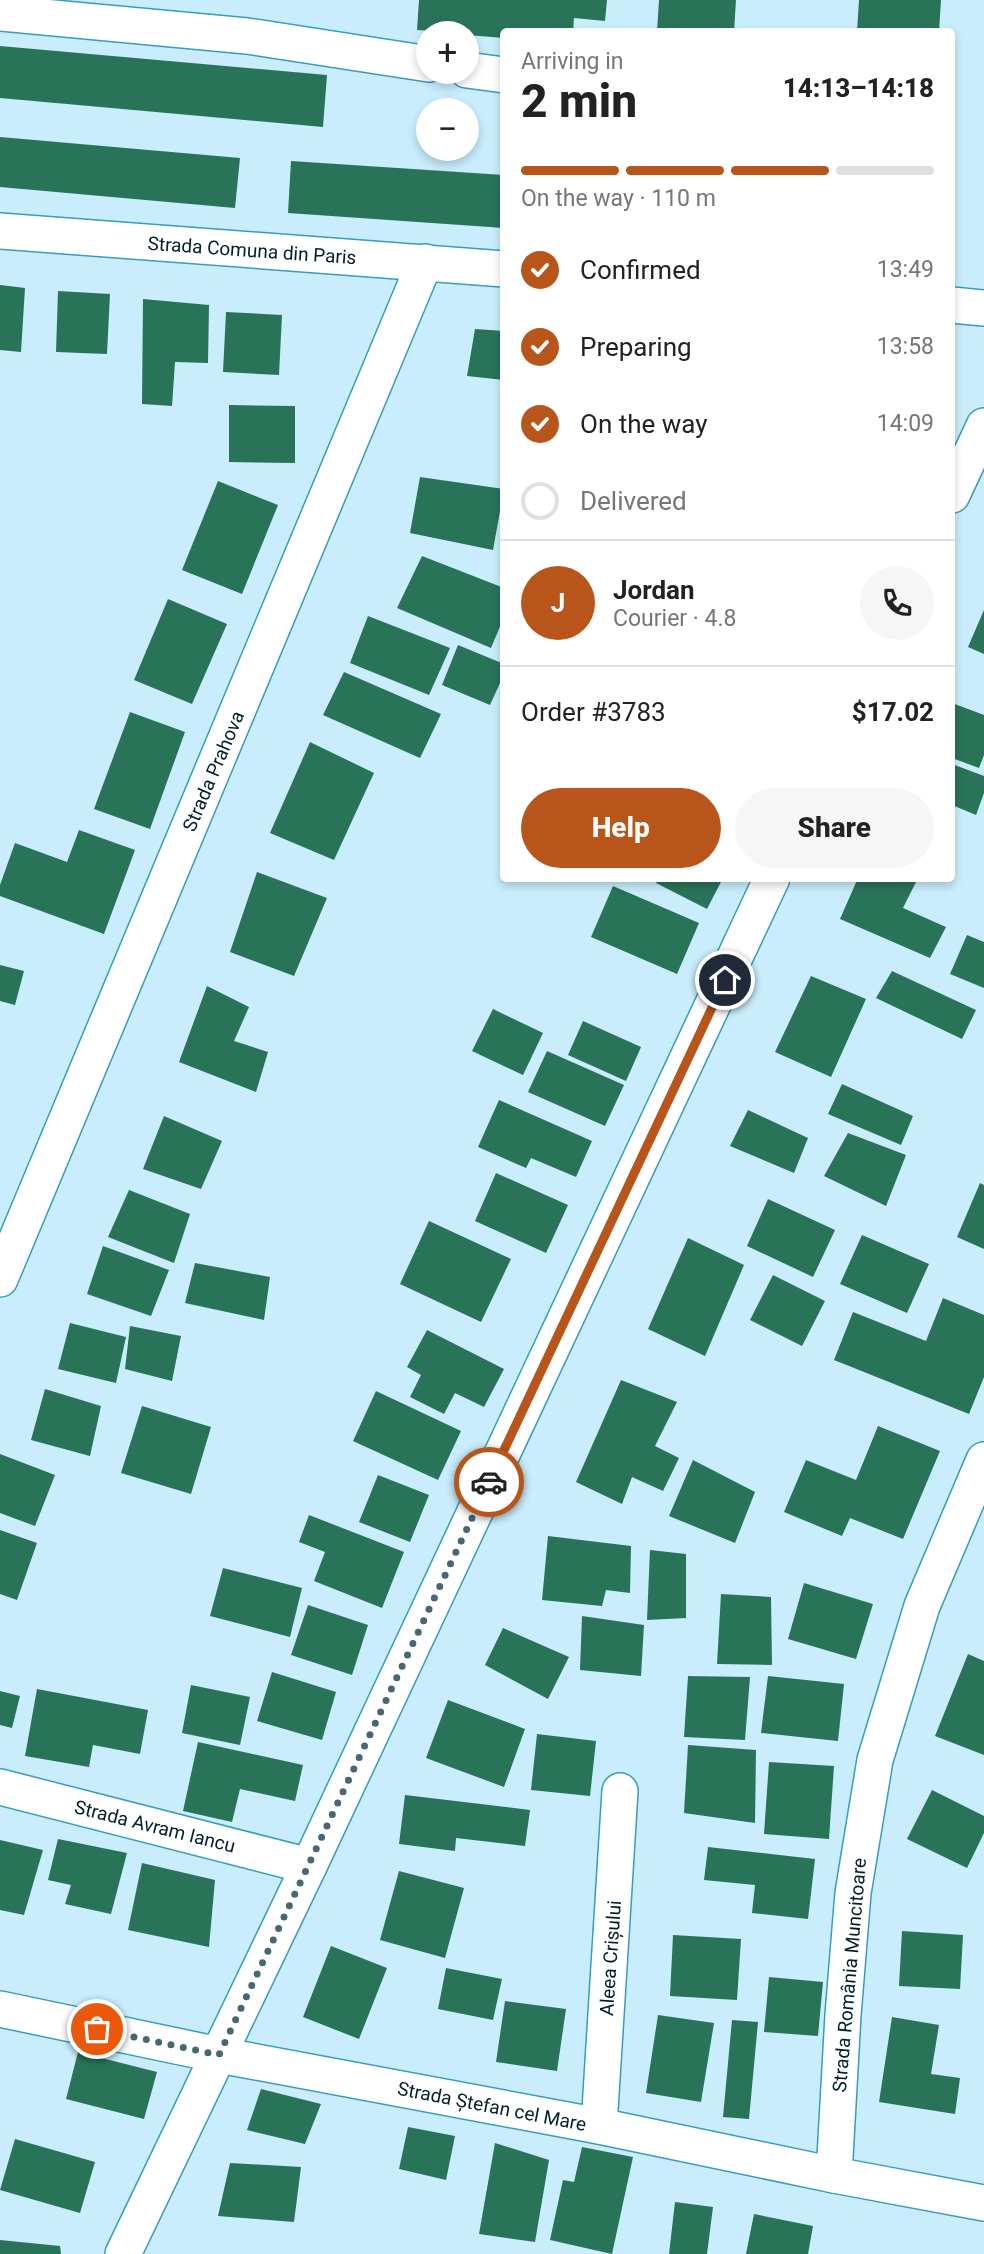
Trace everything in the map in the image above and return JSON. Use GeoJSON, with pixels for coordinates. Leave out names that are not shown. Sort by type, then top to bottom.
{"type":"FeatureCollection","features":[{"type":"Feature","properties":{"kind":"street"},"geometry":{"type":"LineString","coordinates":[[0,13],[247,36],[416,62]]}},
{"type":"Feature","properties":{"kind":"street"},"geometry":{"type":"LineString","coordinates":[[479,71],[500,74]]}},
{"type":"Feature","properties":{"kind":"street","name":"Strada Comuna din Paris"},"geometry":{"type":"LineString","coordinates":[[0,231],[500,269]]}},
{"type":"Feature","properties":{"kind":"street","name":"Strada Prahova"},"geometry":{"type":"LineString","coordinates":[[0,1279],[425,262]]}},
{"type":"Feature","properties":{"kind":"street"},"geometry":{"type":"LineString","coordinates":[[955,305],[984,308]]}},
{"type":"Feature","properties":{"kind":"street"},"geometry":{"type":"LineString","coordinates":[[955,489],[984,426]]}},
{"type":"Feature","properties":{"kind":"street"},"geometry":{"type":"LineString","coordinates":[[123,2254],[309,1866],[770,882]]}},
{"type":"Feature","properties":{"kind":"street","name":"Strada România Muncitoare"},"geometry":{"type":"LineString","coordinates":[[834,2175],[853,1893],[875,1760],[922,1606],[984,1460]]}},
{"type":"Feature","properties":{"kind":"street","name":"Strada Avram Iancu"},"geometry":{"type":"LineString","coordinates":[[0,1787],[309,1866]]}},
{"type":"Feature","properties":{"kind":"street","name":"Aleea Crișului"},"geometry":{"type":"LineString","coordinates":[[599,2126],[620,1791]]}},
{"type":"Feature","properties":{"kind":"street","name":"Strada Ștefan cel Mare"},"geometry":{"type":"LineString","coordinates":[[0,2009],[219,2055],[599,2126],[984,2203]]}},
{"type":"Feature","properties":{"kind":"building"},"geometry":{"type":"Polygon","coordinates":[[[419,0],[607,0],[605,21],[574,18],[573,28],[500,28],[500,38],[479,36],[479,21],[418,21],[419,0]]]}},
{"type":"Feature","properties":{"kind":"building"},"geometry":{"type":"Polygon","coordinates":[[[659,0],[736,0],[734,28],[657,28],[659,0]]]}},
{"type":"Feature","properties":{"kind":"building"},"geometry":{"type":"Polygon","coordinates":[[[859,0],[941,0],[939,28],[857,28],[859,0]]]}},
{"type":"Feature","properties":{"kind":"building"},"geometry":{"type":"Polygon","coordinates":[[[0,46],[327,75],[323,127],[0,98],[0,46]]]}},
{"type":"Feature","properties":{"kind":"building"},"geometry":{"type":"Polygon","coordinates":[[[0,137],[240,158],[235,208],[0,187],[0,137]]]}},
{"type":"Feature","properties":{"kind":"building"},"geometry":{"type":"Polygon","coordinates":[[[291,161],[500,175],[500,228],[288,213],[291,161]]]}},
{"type":"Feature","properties":{"kind":"building"},"geometry":{"type":"Polygon","coordinates":[[[0,285],[25,288],[21,352],[0,350],[0,285]]]}},
{"type":"Feature","properties":{"kind":"building"},"geometry":{"type":"Polygon","coordinates":[[[58,291],[110,294],[107,354],[56,352],[58,291]]]}},
{"type":"Feature","properties":{"kind":"building"},"geometry":{"type":"Polygon","coordinates":[[[143,299],[209,305],[208,363],[175,362],[172,406],[142,404],[143,299]]]}},
{"type":"Feature","properties":{"kind":"building"},"geometry":{"type":"Polygon","coordinates":[[[226,312],[282,315],[279,375],[223,372],[226,312]]]}},
{"type":"Feature","properties":{"kind":"building"},"geometry":{"type":"Polygon","coordinates":[[[475,329],[500,331],[500,380],[467,376],[475,329]]]}},
{"type":"Feature","properties":{"kind":"building"},"geometry":{"type":"Polygon","coordinates":[[[229,405],[295,406],[295,463],[229,462],[229,405]]]}},
{"type":"Feature","properties":{"kind":"building"},"geometry":{"type":"Polygon","coordinates":[[[420,477],[500,488],[500,511],[493,550],[410,533],[420,477]]]}},
{"type":"Feature","properties":{"kind":"building"},"geometry":{"type":"Polygon","coordinates":[[[218,481],[278,505],[242,594],[182,570],[218,481]]]}},
{"type":"Feature","properties":{"kind":"building"},"geometry":{"type":"Polygon","coordinates":[[[422,556],[500,586],[500,627],[491,648],[397,608],[422,556]]]}},
{"type":"Feature","properties":{"kind":"building"},"geometry":{"type":"Polygon","coordinates":[[[168,599],[227,624],[192,704],[134,680],[168,599]]]}},
{"type":"Feature","properties":{"kind":"building"},"geometry":{"type":"Polygon","coordinates":[[[984,610],[984,654],[968,647],[984,610]]]}},
{"type":"Feature","properties":{"kind":"building"},"geometry":{"type":"Polygon","coordinates":[[[368,616],[450,648],[429,695],[350,663],[368,616]]]}},
{"type":"Feature","properties":{"kind":"building"},"geometry":{"type":"Polygon","coordinates":[[[458,645],[500,662],[500,683],[490,705],[442,685],[458,645]]]}},
{"type":"Feature","properties":{"kind":"building"},"geometry":{"type":"Polygon","coordinates":[[[344,672],[441,714],[420,758],[323,715],[344,672]]]}},
{"type":"Feature","properties":{"kind":"building"},"geometry":{"type":"Polygon","coordinates":[[[955,704],[984,715],[984,755],[979,768],[955,759],[955,704]]]}},
{"type":"Feature","properties":{"kind":"building"},"geometry":{"type":"Polygon","coordinates":[[[130,712],[185,732],[150,829],[94,809],[130,712]]]}},
{"type":"Feature","properties":{"kind":"building"},"geometry":{"type":"Polygon","coordinates":[[[310,742],[374,773],[334,860],[270,833],[310,742]]]}},
{"type":"Feature","properties":{"kind":"building"},"geometry":{"type":"Polygon","coordinates":[[[955,765],[984,776],[984,793],[976,815],[955,806],[955,765]]]}},
{"type":"Feature","properties":{"kind":"building"},"geometry":{"type":"Polygon","coordinates":[[[79,830],[135,850],[104,934],[0,896],[0,885],[15,843],[67,862],[79,830]]]}},
{"type":"Feature","properties":{"kind":"building"},"geometry":{"type":"Polygon","coordinates":[[[257,872],[327,898],[294,976],[230,952],[257,872]]]}},
{"type":"Feature","properties":{"kind":"building"},"geometry":{"type":"Polygon","coordinates":[[[656,882],[721,882],[707,909],[656,882]]]}},
{"type":"Feature","properties":{"kind":"building"},"geometry":{"type":"Polygon","coordinates":[[[856,882],[916,882],[903,908],[946,927],[930,958],[840,919],[856,882]]]}},
{"type":"Feature","properties":{"kind":"building"},"geometry":{"type":"Polygon","coordinates":[[[613,886],[699,923],[677,974],[591,937],[613,886]]]}},
{"type":"Feature","properties":{"kind":"building"},"geometry":{"type":"Polygon","coordinates":[[[967,935],[984,942],[984,988],[950,974],[967,935]]]}},
{"type":"Feature","properties":{"kind":"building"},"geometry":{"type":"Polygon","coordinates":[[[0,965],[24,971],[15,1005],[0,1001],[0,965]]]}},
{"type":"Feature","properties":{"kind":"building"},"geometry":{"type":"Polygon","coordinates":[[[892,971],[976,1010],[962,1039],[876,998],[892,971]]]}},
{"type":"Feature","properties":{"kind":"building"},"geometry":{"type":"Polygon","coordinates":[[[811,976],[866,999],[831,1077],[775,1052],[811,976]]]}},
{"type":"Feature","properties":{"kind":"building"},"geometry":{"type":"Polygon","coordinates":[[[207,986],[249,1007],[234,1041],[268,1052],[256,1092],[179,1062],[207,986]]]}},
{"type":"Feature","properties":{"kind":"building"},"geometry":{"type":"Polygon","coordinates":[[[493,1009],[543,1033],[523,1075],[472,1051],[493,1009]]]}},
{"type":"Feature","properties":{"kind":"building"},"geometry":{"type":"Polygon","coordinates":[[[583,1021],[641,1047],[626,1081],[568,1055],[583,1021]]]}},
{"type":"Feature","properties":{"kind":"building"},"geometry":{"type":"Polygon","coordinates":[[[547,1051],[624,1085],[605,1126],[528,1092],[547,1051]]]}},
{"type":"Feature","properties":{"kind":"building"},"geometry":{"type":"Polygon","coordinates":[[[842,1084],[913,1116],[901,1145],[828,1114],[842,1084]]]}},
{"type":"Feature","properties":{"kind":"building"},"geometry":{"type":"Polygon","coordinates":[[[499,1100],[592,1141],[576,1177],[531,1158],[526,1168],[478,1147],[499,1100]]]}},
{"type":"Feature","properties":{"kind":"building"},"geometry":{"type":"Polygon","coordinates":[[[748,1110],[808,1138],[794,1173],[730,1146],[748,1110]]]}},
{"type":"Feature","properties":{"kind":"building"},"geometry":{"type":"Polygon","coordinates":[[[164,1116],[222,1141],[201,1189],[143,1169],[164,1116]]]}},
{"type":"Feature","properties":{"kind":"building"},"geometry":{"type":"Polygon","coordinates":[[[848,1133],[906,1155],[886,1206],[824,1176],[848,1133]]]}},
{"type":"Feature","properties":{"kind":"building"},"geometry":{"type":"Polygon","coordinates":[[[496,1173],[568,1205],[546,1253],[475,1221],[496,1173]]]}},
{"type":"Feature","properties":{"kind":"building"},"geometry":{"type":"Polygon","coordinates":[[[980,1183],[984,1185],[984,1249],[957,1237],[980,1183]]]}},
{"type":"Feature","properties":{"kind":"building"},"geometry":{"type":"Polygon","coordinates":[[[129,1190],[190,1214],[174,1263],[108,1237],[129,1190]]]}},
{"type":"Feature","properties":{"kind":"building"},"geometry":{"type":"Polygon","coordinates":[[[768,1199],[835,1230],[813,1277],[747,1246],[768,1199]]]}},
{"type":"Feature","properties":{"kind":"building"},"geometry":{"type":"Polygon","coordinates":[[[429,1221],[511,1259],[481,1322],[400,1284],[429,1221]]]}},
{"type":"Feature","properties":{"kind":"building"},"geometry":{"type":"Polygon","coordinates":[[[862,1235],[929,1264],[907,1313],[840,1284],[862,1235]]]}},
{"type":"Feature","properties":{"kind":"building"},"geometry":{"type":"Polygon","coordinates":[[[688,1238],[744,1265],[705,1356],[648,1329],[688,1238]]]}},
{"type":"Feature","properties":{"kind":"building"},"geometry":{"type":"Polygon","coordinates":[[[103,1246],[169,1270],[151,1316],[87,1294],[103,1246]]]}},
{"type":"Feature","properties":{"kind":"building"},"geometry":{"type":"Polygon","coordinates":[[[195,1263],[270,1277],[264,1320],[185,1303],[195,1263]]]}},
{"type":"Feature","properties":{"kind":"building"},"geometry":{"type":"Polygon","coordinates":[[[773,1275],[825,1301],[802,1346],[750,1320],[773,1275]]]}},
{"type":"Feature","properties":{"kind":"building"},"geometry":{"type":"Polygon","coordinates":[[[943,1298],[984,1315],[984,1377],[969,1414],[834,1360],[853,1312],[926,1341],[943,1298]]]}},
{"type":"Feature","properties":{"kind":"building"},"geometry":{"type":"Polygon","coordinates":[[[70,1323],[126,1337],[116,1383],[58,1369],[70,1323]]]}},
{"type":"Feature","properties":{"kind":"building"},"geometry":{"type":"Polygon","coordinates":[[[130,1326],[181,1336],[172,1381],[125,1369],[130,1326]]]}},
{"type":"Feature","properties":{"kind":"building"},"geometry":{"type":"Polygon","coordinates":[[[427,1330],[504,1369],[484,1407],[455,1393],[444,1414],[410,1397],[421,1375],[407,1367],[427,1330]]]}},
{"type":"Feature","properties":{"kind":"building"},"geometry":{"type":"Polygon","coordinates":[[[621,1380],[677,1402],[655,1446],[679,1458],[663,1491],[632,1477],[622,1504],[576,1482],[621,1380]]]}},
{"type":"Feature","properties":{"kind":"building"},"geometry":{"type":"Polygon","coordinates":[[[45,1389],[101,1406],[90,1456],[31,1440],[45,1389]]]}},
{"type":"Feature","properties":{"kind":"building"},"geometry":{"type":"Polygon","coordinates":[[[376,1391],[461,1431],[438,1480],[353,1441],[376,1391]]]}},
{"type":"Feature","properties":{"kind":"building"},"geometry":{"type":"Polygon","coordinates":[[[142,1406],[211,1427],[191,1494],[121,1473],[142,1406]]]}},
{"type":"Feature","properties":{"kind":"building"},"geometry":{"type":"Polygon","coordinates":[[[878,1426],[940,1451],[903,1539],[850,1518],[842,1536],[784,1512],[806,1460],[856,1480],[878,1426]]]}},
{"type":"Feature","properties":{"kind":"building"},"geometry":{"type":"Polygon","coordinates":[[[0,1454],[55,1475],[35,1526],[0,1513],[0,1454]]]}},
{"type":"Feature","properties":{"kind":"building"},"geometry":{"type":"Polygon","coordinates":[[[693,1460],[755,1492],[735,1543],[669,1516],[693,1460]]]}},
{"type":"Feature","properties":{"kind":"building"},"geometry":{"type":"Polygon","coordinates":[[[378,1475],[429,1495],[410,1542],[359,1522],[378,1475]]]}},
{"type":"Feature","properties":{"kind":"building"},"geometry":{"type":"Polygon","coordinates":[[[309,1515],[404,1552],[382,1608],[314,1581],[325,1552],[299,1542],[309,1515]]]}},
{"type":"Feature","properties":{"kind":"building"},"geometry":{"type":"Polygon","coordinates":[[[0,1530],[37,1543],[17,1600],[0,1594],[0,1530]]]}},
{"type":"Feature","properties":{"kind":"building"},"geometry":{"type":"Polygon","coordinates":[[[548,1536],[631,1546],[630,1593],[606,1590],[602,1606],[542,1600],[548,1536]]]}},
{"type":"Feature","properties":{"kind":"building"},"geometry":{"type":"Polygon","coordinates":[[[650,1550],[686,1554],[686,1618],[647,1620],[650,1550]]]}},
{"type":"Feature","properties":{"kind":"building"},"geometry":{"type":"Polygon","coordinates":[[[223,1568],[302,1588],[290,1637],[210,1616],[223,1568]]]}},
{"type":"Feature","properties":{"kind":"building"},"geometry":{"type":"Polygon","coordinates":[[[804,1583],[873,1604],[856,1659],[788,1639],[804,1583]]]}},
{"type":"Feature","properties":{"kind":"building"},"geometry":{"type":"Polygon","coordinates":[[[721,1594],[771,1597],[772,1665],[717,1664],[721,1594]]]}},
{"type":"Feature","properties":{"kind":"building"},"geometry":{"type":"Polygon","coordinates":[[[308,1605],[368,1625],[352,1675],[291,1655],[308,1605]]]}},
{"type":"Feature","properties":{"kind":"building"},"geometry":{"type":"Polygon","coordinates":[[[582,1616],[644,1625],[641,1676],[580,1670],[582,1616]]]}},
{"type":"Feature","properties":{"kind":"building"},"geometry":{"type":"Polygon","coordinates":[[[503,1628],[569,1657],[548,1699],[485,1665],[503,1628]]]}},
{"type":"Feature","properties":{"kind":"building"},"geometry":{"type":"Polygon","coordinates":[[[968,1654],[984,1661],[984,1755],[935,1736],[968,1654]]]}},
{"type":"Feature","properties":{"kind":"building"},"geometry":{"type":"Polygon","coordinates":[[[272,1672],[336,1692],[322,1740],[257,1721],[272,1672]]]}},
{"type":"Feature","properties":{"kind":"building"},"geometry":{"type":"Polygon","coordinates":[[[688,1676],[750,1677],[745,1740],[684,1737],[688,1676]]]}},
{"type":"Feature","properties":{"kind":"building"},"geometry":{"type":"Polygon","coordinates":[[[768,1676],[844,1684],[838,1741],[761,1733],[768,1676]]]}},
{"type":"Feature","properties":{"kind":"building"},"geometry":{"type":"Polygon","coordinates":[[[191,1685],[250,1697],[240,1745],[182,1733],[191,1685]]]}},
{"type":"Feature","properties":{"kind":"building"},"geometry":{"type":"Polygon","coordinates":[[[37,1689],[148,1710],[140,1754],[93,1745],[89,1767],[25,1756],[37,1689]]]}},
{"type":"Feature","properties":{"kind":"building"},"geometry":{"type":"Polygon","coordinates":[[[0,1691],[20,1696],[12,1728],[0,1725],[0,1691]]]}},
{"type":"Feature","properties":{"kind":"building"},"geometry":{"type":"Polygon","coordinates":[[[448,1700],[525,1729],[504,1787],[426,1758],[448,1700]]]}},
{"type":"Feature","properties":{"kind":"building"},"geometry":{"type":"Polygon","coordinates":[[[537,1734],[596,1741],[590,1796],[531,1790],[537,1734]]]}},
{"type":"Feature","properties":{"kind":"building"},"geometry":{"type":"Polygon","coordinates":[[[198,1742],[303,1765],[295,1801],[240,1789],[232,1822],[183,1811],[198,1742]]]}},
{"type":"Feature","properties":{"kind":"building"},"geometry":{"type":"Polygon","coordinates":[[[688,1745],[756,1750],[755,1823],[684,1813],[688,1745]]]}},
{"type":"Feature","properties":{"kind":"building"},"geometry":{"type":"Polygon","coordinates":[[[769,1762],[834,1766],[829,1839],[764,1834],[769,1762]]]}},
{"type":"Feature","properties":{"kind":"building"},"geometry":{"type":"Polygon","coordinates":[[[932,1790],[984,1816],[984,1833],[967,1868],[907,1839],[932,1790]]]}},
{"type":"Feature","properties":{"kind":"building"},"geometry":{"type":"Polygon","coordinates":[[[405,1795],[530,1810],[525,1846],[456,1838],[455,1851],[399,1844],[405,1795]]]}},
{"type":"Feature","properties":{"kind":"building"},"geometry":{"type":"Polygon","coordinates":[[[58,1839],[127,1853],[111,1914],[65,1904],[71,1885],[48,1880],[58,1839]]]}},
{"type":"Feature","properties":{"kind":"building"},"geometry":{"type":"Polygon","coordinates":[[[0,1840],[43,1850],[24,1915],[0,1910],[0,1840]]]}},
{"type":"Feature","properties":{"kind":"building"},"geometry":{"type":"Polygon","coordinates":[[[708,1847],[815,1859],[808,1919],[752,1913],[755,1885],[704,1880],[708,1847]]]}},
{"type":"Feature","properties":{"kind":"building"},"geometry":{"type":"Polygon","coordinates":[[[142,1863],[215,1880],[209,1947],[128,1930],[142,1863]]]}},
{"type":"Feature","properties":{"kind":"building"},"geometry":{"type":"Polygon","coordinates":[[[399,1871],[464,1888],[445,1958],[380,1940],[399,1871]]]}},
{"type":"Feature","properties":{"kind":"building"},"geometry":{"type":"Polygon","coordinates":[[[902,1931],[963,1935],[960,1989],[899,1986],[902,1931]]]}},
{"type":"Feature","properties":{"kind":"building"},"geometry":{"type":"Polygon","coordinates":[[[673,1935],[741,1939],[737,2000],[670,1996],[673,1935]]]}},
{"type":"Feature","properties":{"kind":"building"},"geometry":{"type":"Polygon","coordinates":[[[331,1946],[387,1968],[359,2039],[303,2017],[331,1946]]]}},
{"type":"Feature","properties":{"kind":"building"},"geometry":{"type":"Polygon","coordinates":[[[446,1968],[502,1979],[493,2020],[438,2009],[446,1968]]]}},
{"type":"Feature","properties":{"kind":"building"},"geometry":{"type":"Polygon","coordinates":[[[769,1977],[823,1982],[818,2036],[764,2032],[769,1977]]]}},
{"type":"Feature","properties":{"kind":"building"},"geometry":{"type":"Polygon","coordinates":[[[505,2001],[566,2009],[557,2071],[496,2062],[505,2001]]]}},
{"type":"Feature","properties":{"kind":"building"},"geometry":{"type":"Polygon","coordinates":[[[658,2015],[714,2023],[701,2102],[646,2093],[658,2015]]]}},
{"type":"Feature","properties":{"kind":"building"},"geometry":{"type":"Polygon","coordinates":[[[892,2017],[939,2025],[931,2074],[960,2078],[955,2114],[879,2102],[892,2017]]]}},
{"type":"Feature","properties":{"kind":"building"},"geometry":{"type":"Polygon","coordinates":[[[732,2020],[758,2022],[749,2119],[723,2117],[732,2020]]]}},
{"type":"Feature","properties":{"kind":"building"},"geometry":{"type":"Polygon","coordinates":[[[78,2052],[157,2072],[144,2119],[66,2099],[78,2052]]]}},
{"type":"Feature","properties":{"kind":"building"},"geometry":{"type":"Polygon","coordinates":[[[261,2089],[321,2104],[305,2144],[247,2130],[261,2089]]]}},
{"type":"Feature","properties":{"kind":"building"},"geometry":{"type":"Polygon","coordinates":[[[408,2127],[455,2136],[446,2180],[399,2169],[408,2127]]]}},
{"type":"Feature","properties":{"kind":"building"},"geometry":{"type":"Polygon","coordinates":[[[15,2139],[95,2162],[80,2213],[0,2190],[15,2139]]]}},
{"type":"Feature","properties":{"kind":"building"},"geometry":{"type":"Polygon","coordinates":[[[495,2143],[549,2160],[535,2242],[479,2234],[495,2143]]]}},
{"type":"Feature","properties":{"kind":"building"},"geometry":{"type":"Polygon","coordinates":[[[582,2147],[633,2157],[612,2254],[550,2240],[563,2180],[574,2182],[582,2147]]]}},
{"type":"Feature","properties":{"kind":"building"},"geometry":{"type":"Polygon","coordinates":[[[230,2163],[301,2167],[294,2222],[218,2216],[230,2163]]]}},
{"type":"Feature","properties":{"kind":"building"},"geometry":{"type":"Polygon","coordinates":[[[675,2202],[713,2207],[707,2254],[669,2254],[675,2202]]]}},
{"type":"Feature","properties":{"kind":"building"},"geometry":{"type":"Polygon","coordinates":[[[754,2214],[813,2226],[808,2254],[746,2254],[754,2214]]]}},
{"type":"Feature","properties":{"kind":"building"},"geometry":{"type":"Polygon","coordinates":[[[0,2240],[60,2246],[61,2254],[0,2254],[0,2240]]]}},
{"type":"Feature","properties":{"kind":"way so far"},"geometry":{"type":"LineString","coordinates":[[97,2029],[219,2055],[489,1482]]}},
{"type":"Feature","properties":{"kind":"route"},"geometry":{"type":"LineString","coordinates":[[489,1482],[725,980]]}}]}
